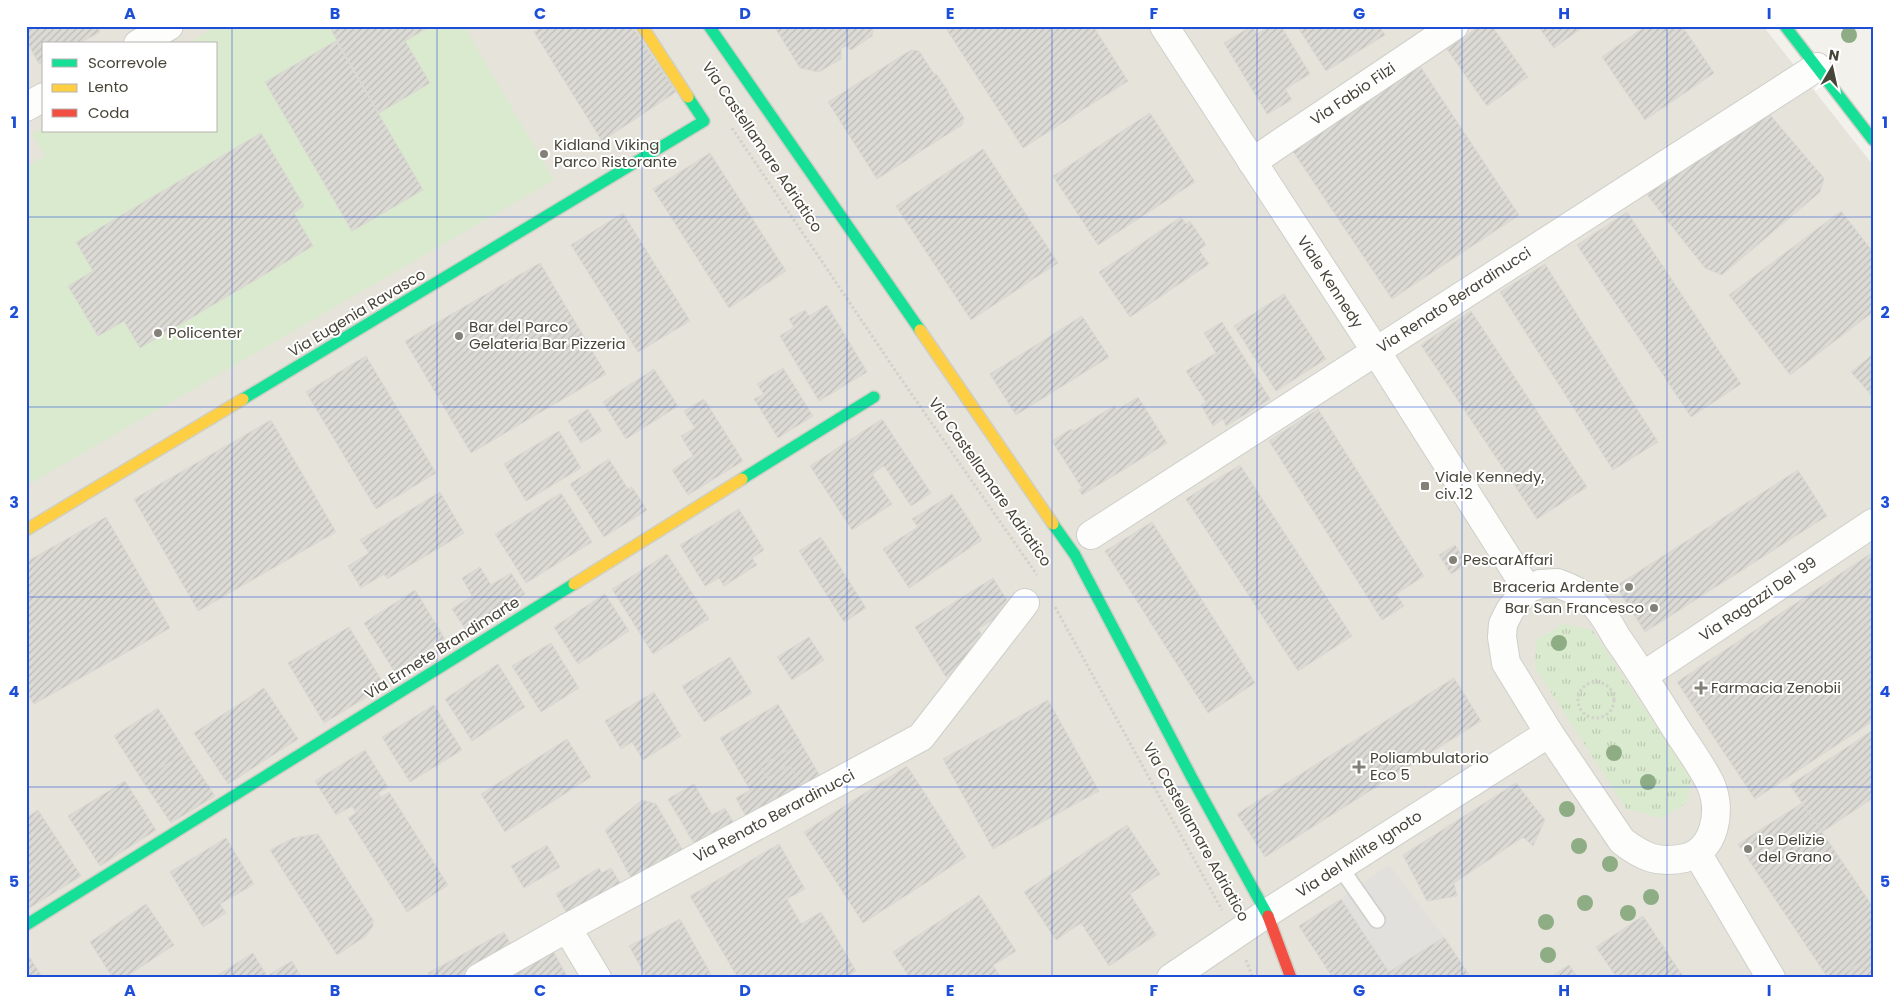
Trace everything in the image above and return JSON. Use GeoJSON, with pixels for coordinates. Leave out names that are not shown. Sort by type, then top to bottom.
{"type":"FeatureCollection","features":[{"type":"Feature","properties":{"kind":"street"},"geometry":{"type":"LineString","coordinates":[[141,42],[169,26]]}},
{"type":"Feature","properties":{"kind":"street","name":"Via Eugenia Ravasco"},"geometry":{"type":"LineString","coordinates":[[26,530],[704,121],[642,26]]}},
{"type":"Feature","properties":{"kind":"street","name":"Via Castellamare Adriatico"},"geometry":{"type":"LineString","coordinates":[[709,26],[1075,555],[1192,778],[1267,913],[1291,978]]}},
{"type":"Feature","properties":{"kind":"street","name":"Viale Kennedy"},"geometry":{"type":"LineString","coordinates":[[1164,26],[1527,589]]}},
{"type":"Feature","properties":{"kind":"street","name":"Via Fabio Filzi"},"geometry":{"type":"LineString","coordinates":[[1252,162],[1454,26]]}},
{"type":"Feature","properties":{"kind":"street"},"geometry":{"type":"LineString","coordinates":[[1785,26],[1873,140]]}},
{"type":"Feature","properties":{"kind":"street","name":"Via Renato Berardinucci"},"geometry":{"type":"LineString","coordinates":[[1091,535],[1817,67]]}},
{"type":"Feature","properties":{"kind":"street"},"geometry":{"type":"LineString","coordinates":[[26,107],[42,98]]}},
{"type":"Feature","properties":{"kind":"street","name":"Via Ermete Brandimarte"},"geometry":{"type":"LineString","coordinates":[[26,925],[874,397]]}},
{"type":"Feature","properties":{"kind":"street","name":"Via Ragazzi Del '99"},"geometry":{"type":"LineString","coordinates":[[1643,676],[1873,523]]}},
{"type":"Feature","properties":{"kind":"street"},"geometry":{"type":"LineString","coordinates":[[1557,583],[1578,592],[1596,606],[1643,676],[1712,786],[1716,821],[1707,842],[1697,853],[1686,858],[1654,859],[1638,853],[1622,841],[1549,732],[1506,663],[1502,637],[1503,624],[1510,610],[1527,589],[1540,584],[1557,583]]}},
{"type":"Feature","properties":{"kind":"street","name":"Via Renato Berardinucci"},"geometry":{"type":"LineString","coordinates":[[480,978],[566,928],[920,738],[1040,595]]}},
{"type":"Feature","properties":{"kind":"street","name":"Via del Milite Ignoto"},"geometry":{"type":"LineString","coordinates":[[1170,978],[1267,913],[1549,732]]}},
{"type":"Feature","properties":{"kind":"street"},"geometry":{"type":"LineString","coordinates":[[1697,853],[1771,978]]}},
{"type":"Feature","properties":{"kind":"street"},"geometry":{"type":"LineString","coordinates":[[566,928],[597,978]]}},
{"type":"Feature","properties":{"kind":"lane"},"geometry":{"type":"LineString","coordinates":[[1340,867],[1377,920]]}},
{"type":"Feature","properties":{"kind":"path","name":"Via Castellamare Adriatico"},"geometry":{"type":"LineString","coordinates":[[731,127],[897,373],[1040,595],[1236,935],[1253,978]]}},
{"type":"Feature","properties":{"kind":"path"},"geometry":{"type":"LineString","coordinates":[[1596,681],[1607,685],[1611,689],[1615,700],[1611,710],[1607,714],[1596,718],[1586,714],[1579,706],[1578,700],[1581,689],[1585,685],[1596,681]]}},
{"type":"Feature","properties":{"kind":"shaded area"},"geometry":{"type":"Polygon","coordinates":[[[26,26],[1763,26],[1873,165],[1873,978],[26,978],[26,26]]]}},
{"type":"Feature","properties":{"kind":"shaded area"},"geometry":{"type":"Polygon","coordinates":[[[1389,865],[1444,937],[1389,972],[1341,899],[1389,865]]]}},
{"type":"Feature","properties":{"kind":"green space","name":"Policenter"},"geometry":{"type":"Polygon","coordinates":[[[217,26],[464,26],[554,180],[26,486],[26,167],[45,156],[32,134],[42,128],[42,132],[218,132],[218,42],[190,42],[217,26]]]}},
{"type":"Feature","properties":{"kind":"green space"},"geometry":{"type":"Polygon","coordinates":[[[1563,624],[1592,630],[1692,781],[1687,803],[1661,818],[1626,809],[1535,667],[1536,640],[1563,624]]]}},
{"type":"Feature","properties":{"kind":"building"},"geometry":{"type":"Polygon","coordinates":[[[26,26],[97,26],[100,32],[82,42],[42,42],[42,63],[39,64],[26,40],[26,26]]]}},
{"type":"Feature","properties":{"kind":"building"},"geometry":{"type":"Polygon","coordinates":[[[338,26],[431,26],[405,41],[430,83],[379,113],[331,30],[338,26]]]}},
{"type":"Feature","properties":{"kind":"building"},"geometry":{"type":"Polygon","coordinates":[[[544,26],[632,26],[676,92],[602,141],[534,32],[544,26]]]}},
{"type":"Feature","properties":{"kind":"building"},"geometry":{"type":"Polygon","coordinates":[[[774,26],[875,26],[872,36],[851,50],[846,46],[841,49],[841,59],[819,72],[800,68],[774,26]]]}},
{"type":"Feature","properties":{"kind":"building"},"geometry":{"type":"Polygon","coordinates":[[[947,26],[1093,26],[1128,81],[1023,148],[947,30],[947,26]]]}},
{"type":"Feature","properties":{"kind":"building"},"geometry":{"type":"Polygon","coordinates":[[[1252,26],[1257,34],[1270,26],[1281,26],[1310,74],[1285,89],[1292,100],[1267,114],[1224,43],[1252,26]]]}},
{"type":"Feature","properties":{"kind":"building"},"geometry":{"type":"Polygon","coordinates":[[[1297,26],[1379,26],[1385,35],[1326,71],[1297,26]]]}},
{"type":"Feature","properties":{"kind":"building"},"geometry":{"type":"Polygon","coordinates":[[[1480,26],[1492,26],[1528,77],[1487,106],[1447,49],[1480,26]]]}},
{"type":"Feature","properties":{"kind":"building"},"geometry":{"type":"Polygon","coordinates":[[[1538,26],[1585,26],[1554,48],[1538,26]]]}},
{"type":"Feature","properties":{"kind":"building"},"geometry":{"type":"Polygon","coordinates":[[[1646,26],[1682,26],[1714,73],[1645,120],[1602,57],[1646,26]]]}},
{"type":"Feature","properties":{"kind":"building"},"geometry":{"type":"Polygon","coordinates":[[[336,41],[423,190],[352,231],[265,82],[336,41]]]}},
{"type":"Feature","properties":{"kind":"building"},"geometry":{"type":"Polygon","coordinates":[[[911,50],[919,51],[948,91],[964,118],[962,125],[877,179],[828,102],[911,50]]]}},
{"type":"Feature","properties":{"kind":"building"},"geometry":{"type":"Polygon","coordinates":[[[1420,66],[1519,215],[1392,299],[1292,150],[1420,66]]]}},
{"type":"Feature","properties":{"kind":"building"},"geometry":{"type":"Polygon","coordinates":[[[1765,109],[1824,178],[1820,192],[1722,275],[1705,268],[1648,196],[1650,182],[1765,109]]]}},
{"type":"Feature","properties":{"kind":"building"},"geometry":{"type":"Polygon","coordinates":[[[1150,113],[1195,182],[1098,245],[1053,176],[1150,113]]]}},
{"type":"Feature","properties":{"kind":"building"},"geometry":{"type":"Polygon","coordinates":[[[261,133],[304,206],[294,213],[313,246],[140,348],[124,321],[98,336],[68,286],[93,271],[76,242],[261,133]]]}},
{"type":"Feature","properties":{"kind":"building"},"geometry":{"type":"Polygon","coordinates":[[[983,149],[1058,263],[971,320],[896,206],[983,149]]]}},
{"type":"Feature","properties":{"kind":"building"},"geometry":{"type":"Polygon","coordinates":[[[710,153],[786,271],[729,308],[653,189],[710,153]]]}},
{"type":"Feature","properties":{"kind":"building"},"geometry":{"type":"Polygon","coordinates":[[[1841,211],[1873,252],[1873,312],[1790,375],[1729,295],[1841,211]]]}},
{"type":"Feature","properties":{"kind":"building"},"geometry":{"type":"Polygon","coordinates":[[[1627,212],[1741,384],[1691,417],[1577,245],[1627,212]]]}},
{"type":"Feature","properties":{"kind":"building"},"geometry":{"type":"Polygon","coordinates":[[[623,213],[690,321],[638,352],[571,245],[623,213]]]}},
{"type":"Feature","properties":{"kind":"building"},"geometry":{"type":"Polygon","coordinates":[[[1181,217],[1186,224],[1190,221],[1206,245],[1199,250],[1209,264],[1130,317],[1099,272],[1181,217]]]}},
{"type":"Feature","properties":{"kind":"building"},"geometry":{"type":"Polygon","coordinates":[[[540,263],[606,374],[471,453],[405,341],[540,263]]]}},
{"type":"Feature","properties":{"kind":"building"},"geometry":{"type":"Polygon","coordinates":[[[1545,264],[1658,442],[1613,470],[1500,292],[1545,264]]]}},
{"type":"Feature","properties":{"kind":"building"},"geometry":{"type":"Polygon","coordinates":[[[1284,294],[1326,359],[1276,391],[1234,326],[1284,294]]]}},
{"type":"Feature","properties":{"kind":"building"},"geometry":{"type":"Polygon","coordinates":[[[827,305],[867,372],[819,401],[780,336],[794,327],[789,319],[805,310],[809,316],[827,305]]]}},
{"type":"Feature","properties":{"kind":"building"},"geometry":{"type":"Polygon","coordinates":[[[1471,311],[1587,487],[1537,519],[1421,345],[1471,311]]]}},
{"type":"Feature","properties":{"kind":"building"},"geometry":{"type":"Polygon","coordinates":[[[1082,316],[1109,357],[1016,415],[990,374],[1082,316]]]}},
{"type":"Feature","properties":{"kind":"building"},"geometry":{"type":"Polygon","coordinates":[[[1222,322],[1270,399],[1226,426],[1223,419],[1213,426],[1201,405],[1206,402],[1186,371],[1216,353],[1204,333],[1222,322]]]}},
{"type":"Feature","properties":{"kind":"building"},"geometry":{"type":"Polygon","coordinates":[[[1873,354],[1873,397],[1851,372],[1873,354]]]}},
{"type":"Feature","properties":{"kind":"building"},"geometry":{"type":"Polygon","coordinates":[[[366,356],[436,473],[376,509],[306,392],[366,356]]]}},
{"type":"Feature","properties":{"kind":"building"},"geometry":{"type":"Polygon","coordinates":[[[783,368],[813,416],[778,438],[754,399],[764,394],[757,384],[783,368]]]}},
{"type":"Feature","properties":{"kind":"building"},"geometry":{"type":"Polygon","coordinates":[[[654,369],[678,406],[626,439],[603,402],[654,369]]]}},
{"type":"Feature","properties":{"kind":"building"},"geometry":{"type":"Polygon","coordinates":[[[1138,397],[1167,443],[1082,495],[1079,490],[1082,488],[1052,441],[1071,429],[1073,431],[1114,406],[1117,410],[1138,397]]]}},
{"type":"Feature","properties":{"kind":"building"},"geometry":{"type":"Polygon","coordinates":[[[704,399],[743,461],[688,495],[672,470],[693,456],[681,436],[695,428],[684,411],[704,399]]]}},
{"type":"Feature","properties":{"kind":"building"},"geometry":{"type":"Polygon","coordinates":[[[588,409],[602,431],[581,443],[568,421],[588,409]]]}},
{"type":"Feature","properties":{"kind":"building"},"geometry":{"type":"Polygon","coordinates":[[[1318,409],[1424,576],[1396,594],[1404,606],[1382,620],[1269,441],[1318,409]]]}},
{"type":"Feature","properties":{"kind":"building"},"geometry":{"type":"Polygon","coordinates":[[[882,419],[931,493],[911,506],[884,466],[872,474],[892,504],[852,530],[810,466],[882,419]]]}},
{"type":"Feature","properties":{"kind":"building"},"geometry":{"type":"Polygon","coordinates":[[[271,420],[336,532],[198,611],[134,499],[271,420]]]}},
{"type":"Feature","properties":{"kind":"building"},"geometry":{"type":"Polygon","coordinates":[[[559,431],[581,468],[526,501],[504,464],[559,431]]]}},
{"type":"Feature","properties":{"kind":"building"},"geometry":{"type":"Polygon","coordinates":[[[609,459],[628,489],[632,487],[647,510],[604,537],[570,484],[609,459]]]}},
{"type":"Feature","properties":{"kind":"building"},"geometry":{"type":"Polygon","coordinates":[[[1240,465],[1352,636],[1298,671],[1186,499],[1240,465]]]}},
{"type":"Feature","properties":{"kind":"building"},"geometry":{"type":"Polygon","coordinates":[[[1798,470],[1827,516],[1645,632],[1616,586],[1798,470]]]}},
{"type":"Feature","properties":{"kind":"building"},"geometry":{"type":"Polygon","coordinates":[[[440,492],[464,533],[387,579],[384,574],[361,588],[348,566],[369,553],[360,540],[440,492]]]}},
{"type":"Feature","properties":{"kind":"building"},"geometry":{"type":"Polygon","coordinates":[[[561,493],[592,542],[526,583],[495,534],[561,493]]]}},
{"type":"Feature","properties":{"kind":"building"},"geometry":{"type":"Polygon","coordinates":[[[952,494],[982,540],[909,588],[883,549],[918,527],[912,519],[952,494]]]}},
{"type":"Feature","properties":{"kind":"building"},"geometry":{"type":"Polygon","coordinates":[[[739,509],[764,550],[752,558],[757,565],[724,586],[719,578],[705,586],[680,545],[739,509]]]}},
{"type":"Feature","properties":{"kind":"building"},"geometry":{"type":"Polygon","coordinates":[[[106,517],[170,628],[34,704],[26,692],[26,562],[106,517]]]}},
{"type":"Feature","properties":{"kind":"building"},"geometry":{"type":"Polygon","coordinates":[[[1152,522],[1255,683],[1208,713],[1105,551],[1152,522]]]}},
{"type":"Feature","properties":{"kind":"building"},"geometry":{"type":"Polygon","coordinates":[[[821,537],[866,608],[844,622],[799,551],[821,537]]]}},
{"type":"Feature","properties":{"kind":"building","name":"PescarAffari"},"geometry":{"type":"Polygon","coordinates":[[[1455,545],[1467,564],[1451,574],[1439,555],[1455,545]]]}},
{"type":"Feature","properties":{"kind":"building"},"geometry":{"type":"Polygon","coordinates":[[[1873,552],[1873,721],[1755,799],[1677,682],[1873,552]]]}},
{"type":"Feature","properties":{"kind":"building"},"geometry":{"type":"Polygon","coordinates":[[[667,554],[709,619],[653,654],[612,589],[667,554]]]}},
{"type":"Feature","properties":{"kind":"building"},"geometry":{"type":"Polygon","coordinates":[[[480,567],[491,585],[511,573],[525,594],[507,606],[509,610],[487,623],[484,619],[466,630],[452,609],[472,596],[462,578],[480,567]]]}},
{"type":"Feature","properties":{"kind":"building"},"geometry":{"type":"Polygon","coordinates":[[[993,578],[1012,608],[978,629],[985,640],[969,662],[946,677],[915,627],[993,578]]]}},
{"type":"Feature","properties":{"kind":"building"},"geometry":{"type":"Polygon","coordinates":[[[415,590],[445,639],[394,671],[364,623],[415,590]]]}},
{"type":"Feature","properties":{"kind":"building"},"geometry":{"type":"Polygon","coordinates":[[[605,594],[629,631],[578,664],[554,627],[605,594]]]}},
{"type":"Feature","properties":{"kind":"building"},"geometry":{"type":"Polygon","coordinates":[[[349,627],[385,686],[324,723],[288,663],[349,627]]]}},
{"type":"Feature","properties":{"kind":"building"},"geometry":{"type":"Polygon","coordinates":[[[809,637],[824,660],[792,680],[777,657],[809,637]]]}},
{"type":"Feature","properties":{"kind":"building"},"geometry":{"type":"Polygon","coordinates":[[[551,643],[579,688],[541,712],[512,666],[551,643]]]}},
{"type":"Feature","properties":{"kind":"building"},"geometry":{"type":"Polygon","coordinates":[[[730,657],[752,693],[704,722],[682,686],[730,657]]]}},
{"type":"Feature","properties":{"kind":"building"},"geometry":{"type":"Polygon","coordinates":[[[498,664],[525,707],[472,741],[445,699],[498,664]]]}},
{"type":"Feature","properties":{"kind":"building","name":"Poliambulatorio Eco 5"},"geometry":{"type":"Polygon","coordinates":[[[1454,678],[1481,721],[1265,857],[1237,814],[1454,678]]]}},
{"type":"Feature","properties":{"kind":"building"},"geometry":{"type":"Polygon","coordinates":[[[264,688],[298,739],[228,784],[194,733],[264,688]]]}},
{"type":"Feature","properties":{"kind":"building"},"geometry":{"type":"Polygon","coordinates":[[[654,692],[681,736],[643,760],[632,742],[621,749],[605,721],[654,692]]]}},
{"type":"Feature","properties":{"kind":"building"},"geometry":{"type":"Polygon","coordinates":[[[1048,700],[1099,791],[993,849],[943,759],[1048,700]]]}},
{"type":"Feature","properties":{"kind":"building"},"geometry":{"type":"Polygon","coordinates":[[[778,704],[801,743],[760,766],[767,778],[790,765],[803,788],[748,820],[736,798],[750,790],[720,738],[778,704]]]}},
{"type":"Feature","properties":{"kind":"building"},"geometry":{"type":"Polygon","coordinates":[[[434,705],[462,750],[410,782],[382,737],[434,705]]]}},
{"type":"Feature","properties":{"kind":"building"},"geometry":{"type":"Polygon","coordinates":[[[158,708],[186,752],[142,780],[114,736],[158,708]]]}},
{"type":"Feature","properties":{"kind":"building"},"geometry":{"type":"Polygon","coordinates":[[[1873,730],[1873,798],[1822,832],[1790,785],[1873,730]]]}},
{"type":"Feature","properties":{"kind":"building"},"geometry":{"type":"Polygon","coordinates":[[[567,739],[591,777],[505,832],[481,794],[567,739]]]}},
{"type":"Feature","properties":{"kind":"building"},"geometry":{"type":"Polygon","coordinates":[[[801,743],[821,778],[803,788],[790,765],[767,778],[760,766],[801,743]]]}},
{"type":"Feature","properties":{"kind":"building"},"geometry":{"type":"Polygon","coordinates":[[[365,750],[388,787],[378,793],[381,797],[356,813],[352,806],[336,815],[315,781],[365,750]]]}},
{"type":"Feature","properties":{"kind":"building"},"geometry":{"type":"Polygon","coordinates":[[[186,752],[215,796],[171,823],[142,780],[186,752]]]}},
{"type":"Feature","properties":{"kind":"building"},"geometry":{"type":"Polygon","coordinates":[[[907,766],[966,857],[863,923],[804,832],[907,766]]]}},
{"type":"Feature","properties":{"kind":"building"},"geometry":{"type":"Polygon","coordinates":[[[125,781],[156,830],[100,866],[68,816],[125,781]]]}},
{"type":"Feature","properties":{"kind":"building"},"geometry":{"type":"Polygon","coordinates":[[[1516,783],[1545,820],[1533,846],[1523,837],[1454,883],[1457,896],[1427,901],[1403,855],[1516,783]]]}},
{"type":"Feature","properties":{"kind":"building"},"geometry":{"type":"Polygon","coordinates":[[[694,784],[712,815],[725,808],[735,825],[696,847],[668,799],[694,784]]]}},
{"type":"Feature","properties":{"kind":"building"},"geometry":{"type":"Polygon","coordinates":[[[389,792],[448,885],[407,912],[348,818],[389,792]]]}},
{"type":"Feature","properties":{"kind":"building"},"geometry":{"type":"Polygon","coordinates":[[[642,800],[656,804],[685,854],[634,883],[605,830],[642,800]]]}},
{"type":"Feature","properties":{"kind":"building"},"geometry":{"type":"Polygon","coordinates":[[[1802,803],[1873,907],[1873,954],[1837,978],[1828,978],[1738,844],[1802,803]]]}},
{"type":"Feature","properties":{"kind":"building"},"geometry":{"type":"Polygon","coordinates":[[[38,810],[81,876],[26,910],[26,818],[38,810]]]}},
{"type":"Feature","properties":{"kind":"building"},"geometry":{"type":"Polygon","coordinates":[[[1127,825],[1160,874],[1130,894],[1156,935],[1109,966],[1081,923],[1056,940],[1024,892],[1127,825]]]}},
{"type":"Feature","properties":{"kind":"building"},"geometry":{"type":"Polygon","coordinates":[[[318,834],[373,920],[373,926],[366,936],[337,955],[270,850],[293,838],[318,834]]]}},
{"type":"Feature","properties":{"kind":"building"},"geometry":{"type":"Polygon","coordinates":[[[226,838],[254,884],[220,904],[226,913],[203,927],[170,872],[226,838]]]}},
{"type":"Feature","properties":{"kind":"building"},"geometry":{"type":"Polygon","coordinates":[[[779,844],[805,889],[787,899],[801,924],[821,912],[856,971],[845,978],[738,978],[690,896],[779,844]]]}},
{"type":"Feature","properties":{"kind":"building"},"geometry":{"type":"Polygon","coordinates":[[[547,845],[560,867],[524,888],[511,866],[547,845]]]}},
{"type":"Feature","properties":{"kind":"building"},"geometry":{"type":"Polygon","coordinates":[[[599,868],[602,873],[611,868],[623,888],[570,919],[556,894],[599,868]]]}},
{"type":"Feature","properties":{"kind":"building"},"geometry":{"type":"Polygon","coordinates":[[[979,895],[1016,951],[993,965],[1001,978],[910,978],[893,952],[979,895]]]}},
{"type":"Feature","properties":{"kind":"building"},"geometry":{"type":"Polygon","coordinates":[[[1341,899],[1389,972],[1444,937],[1471,978],[1333,978],[1299,926],[1341,899]]]}},
{"type":"Feature","properties":{"kind":"building"},"geometry":{"type":"Polygon","coordinates":[[[146,904],[174,945],[124,978],[113,978],[90,942],[146,904]]]}},
{"type":"Feature","properties":{"kind":"building"},"geometry":{"type":"Polygon","coordinates":[[[1643,916],[1684,978],[1617,978],[1596,947],[1643,916]]]}},
{"type":"Feature","properties":{"kind":"building"},"geometry":{"type":"Polygon","coordinates":[[[680,919],[713,978],[647,978],[629,946],[680,919]]]}},
{"type":"Feature","properties":{"kind":"building"},"geometry":{"type":"Polygon","coordinates":[[[504,932],[515,952],[468,978],[431,978],[428,973],[504,932]]]}},
{"type":"Feature","properties":{"kind":"building"},"geometry":{"type":"Polygon","coordinates":[[[553,951],[568,978],[506,978],[553,951]]]}},
{"type":"Feature","properties":{"kind":"building"},"geometry":{"type":"Polygon","coordinates":[[[26,952],[43,978],[26,978],[26,952]]]}},
{"type":"Feature","properties":{"kind":"building"},"geometry":{"type":"Polygon","coordinates":[[[253,953],[267,976],[292,961],[302,978],[213,978],[253,953]]]}},
{"type":"Feature","properties":{"kind":"building"},"geometry":{"type":"Polygon","coordinates":[[[1873,954],[1873,978],[1837,978],[1873,954]]]}},
{"type":"Feature","properties":{"kind":"building"},"geometry":{"type":"Polygon","coordinates":[[[1569,965],[1578,978],[1549,978],[1569,965]]]}},
{"type":"Feature","properties":{"kind":"traffic: fast"},"geometry":{"type":"LineString","coordinates":[[709,26],[920,330]]}},
{"type":"Feature","properties":{"kind":"traffic: fast"},"geometry":{"type":"LineString","coordinates":[[1785,26],[1873,140]]}},
{"type":"Feature","properties":{"kind":"traffic: fast"},"geometry":{"type":"LineString","coordinates":[[243,399],[704,121],[688,97]]}},
{"type":"Feature","properties":{"kind":"traffic: fast"},"geometry":{"type":"LineString","coordinates":[[742,479],[874,397]]}},
{"type":"Feature","properties":{"kind":"traffic: fast"},"geometry":{"type":"LineString","coordinates":[[1053,524],[1075,555],[1192,778],[1268,916]]}},
{"type":"Feature","properties":{"kind":"traffic: fast"},"geometry":{"type":"LineString","coordinates":[[26,925],[574,584]]}},
{"type":"Feature","properties":{"kind":"traffic: slow"},"geometry":{"type":"LineString","coordinates":[[642,26],[688,97]]}},
{"type":"Feature","properties":{"kind":"traffic: slow"},"geometry":{"type":"LineString","coordinates":[[920,330],[1053,524]]}},
{"type":"Feature","properties":{"kind":"traffic: slow"},"geometry":{"type":"LineString","coordinates":[[26,530],[243,399]]}},
{"type":"Feature","properties":{"kind":"traffic: slow"},"geometry":{"type":"LineString","coordinates":[[574,584],[742,479]]}},
{"type":"Feature","properties":{"kind":"traffic: jam"},"geometry":{"type":"LineString","coordinates":[[1268,916],[1291,978]]}},
{"type":"Feature","properties":{"kind":"place","name":"Kidland Viking Parco Ristorante"},"geometry":{"type":"Point","coordinates":[544,154]}},
{"type":"Feature","properties":{"kind":"place","name":"Policenter"},"geometry":{"type":"Point","coordinates":[158,333]}},
{"type":"Feature","properties":{"kind":"place","name":"Bar del Parco Gelateria Bar Pizzeria"},"geometry":{"type":"Point","coordinates":[459,336]}},
{"type":"Feature","properties":{"kind":"place","name":"Viale Kennedy, civ.12"},"geometry":{"type":"Point","coordinates":[1425,486]}},
{"type":"Feature","properties":{"kind":"place","name":"PescarAffari"},"geometry":{"type":"Point","coordinates":[1453,560]}},
{"type":"Feature","properties":{"kind":"place","name":"Braceria Ardente"},"geometry":{"type":"Point","coordinates":[1629,587]}},
{"type":"Feature","properties":{"kind":"place","name":"Bar San Francesco"},"geometry":{"type":"Point","coordinates":[1654,608]}},
{"type":"Feature","properties":{"kind":"place","name":"Farmacia Zenobii"},"geometry":{"type":"Point","coordinates":[1701,688]}},
{"type":"Feature","properties":{"kind":"place","name":"Poliambulatorio Eco 5"},"geometry":{"type":"Point","coordinates":[1359,767]}},
{"type":"Feature","properties":{"kind":"place","name":"Le Delizie del Grano"},"geometry":{"type":"Point","coordinates":[1748,849]}}]}
